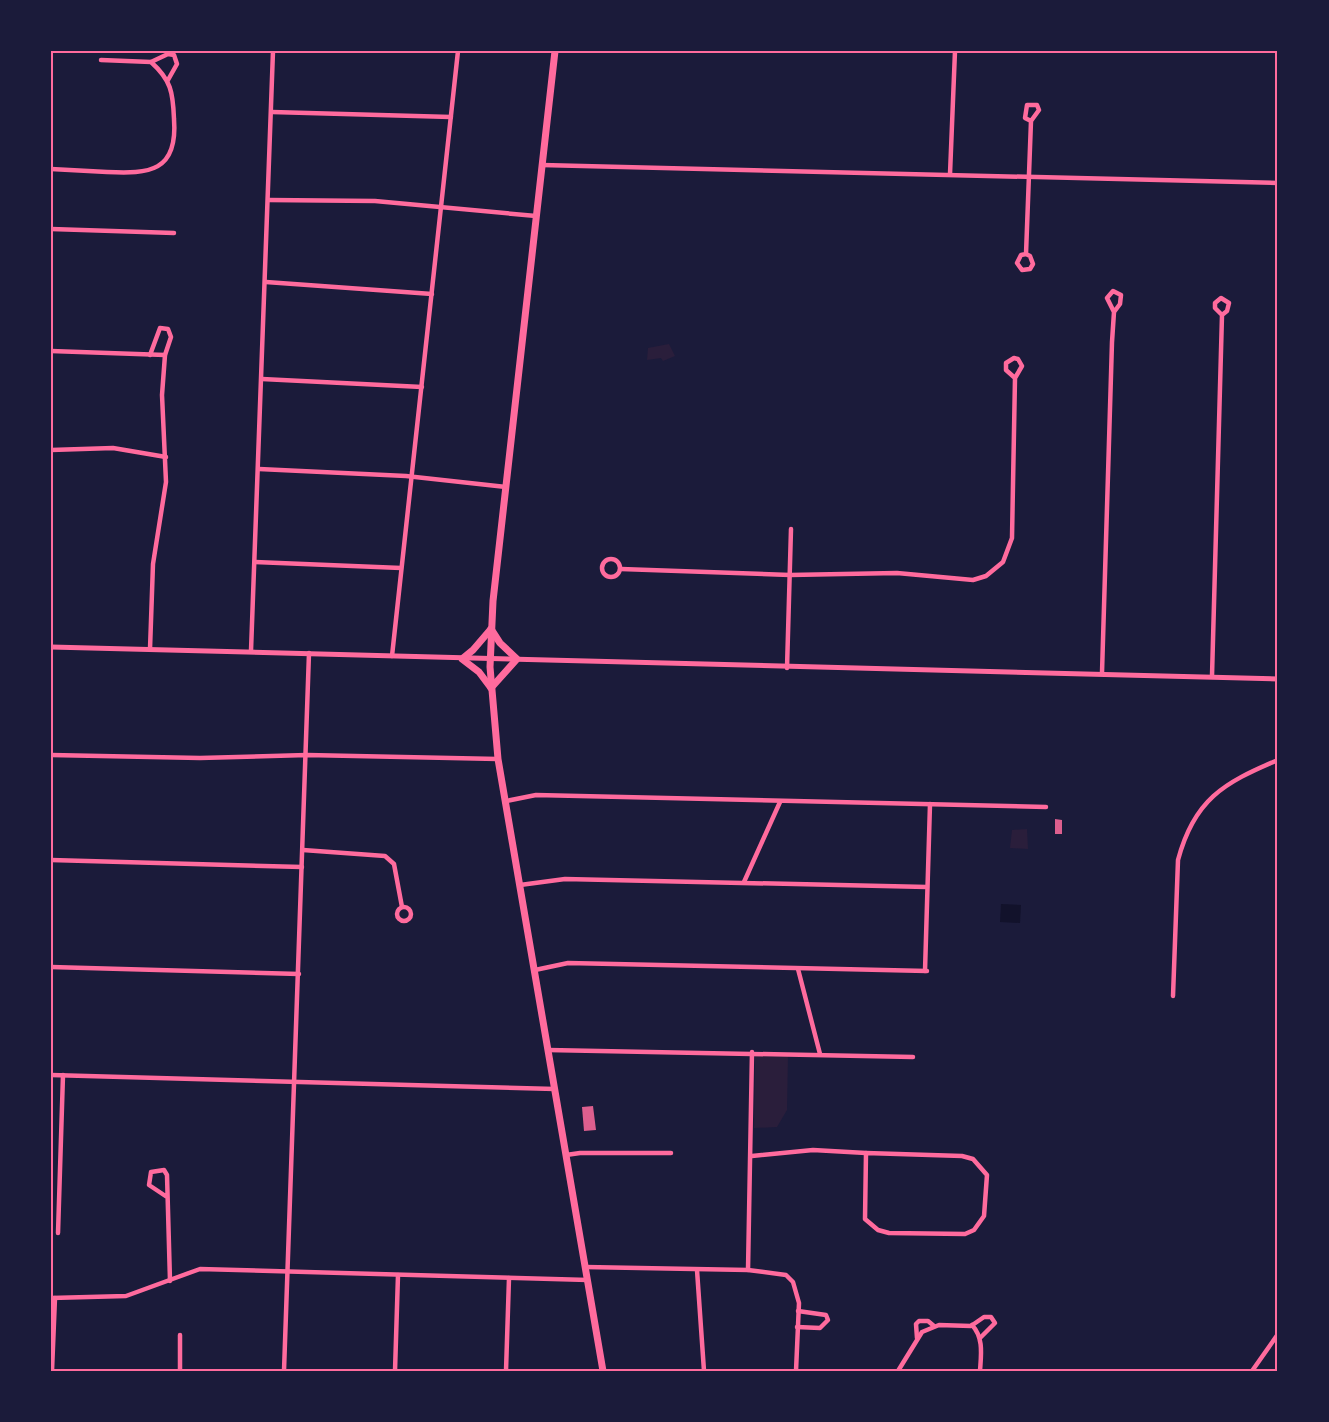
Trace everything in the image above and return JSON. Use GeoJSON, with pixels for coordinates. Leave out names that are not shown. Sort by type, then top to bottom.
{"type":"FeatureCollection","features":[{"type":"Feature","properties":{"kind":"main road"},"geometry":{"type":"LineString","coordinates":[[555,51],[491,628],[491,688],[498,759],[603,1371]]}},
{"type":"Feature","properties":{"kind":"main road"},"geometry":{"type":"LineString","coordinates":[[491,628],[473,650],[462,659],[479,672],[491,688]]}},
{"type":"Feature","properties":{"kind":"main road"},"geometry":{"type":"LineString","coordinates":[[491,628],[500,643],[517,659],[491,688]]}},
{"type":"Feature","properties":{"kind":"street"},"geometry":{"type":"LineString","coordinates":[[252,651],[273,51]]}},
{"type":"Feature","properties":{"kind":"street"},"geometry":{"type":"LineString","coordinates":[[392,656],[458,51]]}},
{"type":"Feature","properties":{"kind":"street"},"geometry":{"type":"LineString","coordinates":[[950,174],[955,51]]}},
{"type":"Feature","properties":{"kind":"street"},"geometry":{"type":"LineString","coordinates":[[101,60],[151,62],[168,54],[174,55],[177,64],[168,80]]}},
{"type":"Feature","properties":{"kind":"street"},"geometry":{"type":"LineString","coordinates":[[51,170],[136,173],[154,171],[164,164],[172,150],[175,122],[168,80],[151,62]]}},
{"type":"Feature","properties":{"kind":"street"},"geometry":{"type":"LineString","coordinates":[[272,112],[451,117]]}},
{"type":"Feature","properties":{"kind":"street"},"geometry":{"type":"LineString","coordinates":[[1026,254],[1031,121]]}},
{"type":"Feature","properties":{"kind":"street"},"geometry":{"type":"LineString","coordinates":[[542,165],[1278,183]]}},
{"type":"Feature","properties":{"kind":"street"},"geometry":{"type":"LineString","coordinates":[[269,200],[375,201],[536,216]]}},
{"type":"Feature","properties":{"kind":"street"},"geometry":{"type":"LineString","coordinates":[[51,229],[174,234]]}},
{"type":"Feature","properties":{"kind":"street"},"geometry":{"type":"LineString","coordinates":[[266,282],[432,294]]}},
{"type":"Feature","properties":{"kind":"street"},"geometry":{"type":"LineString","coordinates":[[1102,673],[1114,312]]}},
{"type":"Feature","properties":{"kind":"street"},"geometry":{"type":"LineString","coordinates":[[1212,676],[1222,315]]}},
{"type":"Feature","properties":{"kind":"street"},"geometry":{"type":"LineString","coordinates":[[150,355],[157,331],[164,327],[171,333],[165,355],[162,395],[166,482],[153,564],[150,649]]}},
{"type":"Feature","properties":{"kind":"street"},"geometry":{"type":"LineString","coordinates":[[51,351],[165,355]]}},
{"type":"Feature","properties":{"kind":"street"},"geometry":{"type":"LineString","coordinates":[[621,569],[790,575],[897,573],[973,580],[994,571],[1003,562],[1012,538],[1015,378],[1022,366],[1018,359],[1014,358],[1009,359],[1006,370],[1015,378]]}},
{"type":"Feature","properties":{"kind":"street"},"geometry":{"type":"LineString","coordinates":[[262,380],[422,387]]}},
{"type":"Feature","properties":{"kind":"street"},"geometry":{"type":"LineString","coordinates":[[51,450],[113,448],[166,457]]}},
{"type":"Feature","properties":{"kind":"street"},"geometry":{"type":"LineString","coordinates":[[259,469],[412,477],[506,487]]}},
{"type":"Feature","properties":{"kind":"street"},"geometry":{"type":"LineString","coordinates":[[787,668],[792,528]]}},
{"type":"Feature","properties":{"kind":"street"},"geometry":{"type":"LineString","coordinates":[[614,560],[621,569],[615,576],[608,576],[604,574],[602,567],[606,561],[614,560]]}},
{"type":"Feature","properties":{"kind":"street"},"geometry":{"type":"LineString","coordinates":[[255,562],[401,568]]}},
{"type":"Feature","properties":{"kind":"street"},"geometry":{"type":"LineString","coordinates":[[51,647],[787,668],[1102,673],[1278,679]]}},
{"type":"Feature","properties":{"kind":"street"},"geometry":{"type":"LineString","coordinates":[[284,1371],[296,1083],[309,653]]}},
{"type":"Feature","properties":{"kind":"street"},"geometry":{"type":"LineString","coordinates":[[51,754],[190,758],[306,754],[498,759]]}},
{"type":"Feature","properties":{"kind":"street"},"geometry":{"type":"LineString","coordinates":[[1173,996],[1176,882],[1183,840],[1193,820],[1210,796],[1237,777],[1278,760]]}},
{"type":"Feature","properties":{"kind":"street"},"geometry":{"type":"LineString","coordinates":[[506,801],[536,795],[1046,807]]}},
{"type":"Feature","properties":{"kind":"street"},"geometry":{"type":"LineString","coordinates":[[744,882],[780,802]]}},
{"type":"Feature","properties":{"kind":"street"},"geometry":{"type":"LineString","coordinates":[[535,970],[568,963],[926,971],[930,804]]}},
{"type":"Feature","properties":{"kind":"street"},"geometry":{"type":"LineString","coordinates":[[303,850],[385,856],[394,864],[402,907]]}},
{"type":"Feature","properties":{"kind":"street"},"geometry":{"type":"LineString","coordinates":[[51,860],[302,867]]}},
{"type":"Feature","properties":{"kind":"street"},"geometry":{"type":"LineString","coordinates":[[520,885],[565,879],[927,887]]}},
{"type":"Feature","properties":{"kind":"street"},"geometry":{"type":"LineString","coordinates":[[51,967],[299,974]]}},
{"type":"Feature","properties":{"kind":"street"},"geometry":{"type":"LineString","coordinates":[[798,969],[820,1054]]}},
{"type":"Feature","properties":{"kind":"street"},"geometry":{"type":"LineString","coordinates":[[548,1050],[752,1052],[913,1057]]}},
{"type":"Feature","properties":{"kind":"street"},"geometry":{"type":"LineString","coordinates":[[748,1270],[752,1156],[752,1052]]}},
{"type":"Feature","properties":{"kind":"street"},"geometry":{"type":"LineString","coordinates":[[51,1075],[555,1089]]}},
{"type":"Feature","properties":{"kind":"street"},"geometry":{"type":"LineString","coordinates":[[58,1233],[63,1075]]}},
{"type":"Feature","properties":{"kind":"street"},"geometry":{"type":"LineString","coordinates":[[752,1156],[813,1150],[962,1156],[973,1159],[987,1175],[984,1215],[980,1224],[965,1234],[878,1230],[865,1219],[866,1153]]}},
{"type":"Feature","properties":{"kind":"street"},"geometry":{"type":"LineString","coordinates":[[566,1155],[580,1153],[670,1154]]}},
{"type":"Feature","properties":{"kind":"street"},"geometry":{"type":"LineString","coordinates":[[167,1197],[148,1185],[151,1172],[164,1170],[167,1197],[170,1281]]}},
{"type":"Feature","properties":{"kind":"street"},"geometry":{"type":"LineString","coordinates":[[585,1267],[748,1270],[786,1275],[793,1282],[798,1311],[796,1371]]}},
{"type":"Feature","properties":{"kind":"street"},"geometry":{"type":"LineString","coordinates":[[52,1371],[53,1298],[126,1296],[200,1269],[588,1280]]}},
{"type":"Feature","properties":{"kind":"street"},"geometry":{"type":"LineString","coordinates":[[697,1270],[704,1371]]}},
{"type":"Feature","properties":{"kind":"street"},"geometry":{"type":"LineString","coordinates":[[395,1371],[398,1275]]}},
{"type":"Feature","properties":{"kind":"street"},"geometry":{"type":"LineString","coordinates":[[506,1371],[509,1278]]}},
{"type":"Feature","properties":{"kind":"street"},"geometry":{"type":"LineString","coordinates":[[797,1327],[820,1328],[828,1320],[826,1315],[798,1311]]}},
{"type":"Feature","properties":{"kind":"street"},"geometry":{"type":"LineString","coordinates":[[898,1371],[917,1338],[922,1332],[934,1326],[972,1325],[984,1317],[992,1318],[995,1323],[992,1328],[980,1338]]}},
{"type":"Feature","properties":{"kind":"street"},"geometry":{"type":"LineString","coordinates":[[917,1338],[916,1324],[919,1321],[928,1321],[934,1326]]}},
{"type":"Feature","properties":{"kind":"street"},"geometry":{"type":"LineString","coordinates":[[972,1325],[980,1338],[980,1371]]}},
{"type":"Feature","properties":{"kind":"street"},"geometry":{"type":"LineString","coordinates":[[1252,1371],[1278,1334]]}},
{"type":"Feature","properties":{"kind":"street"},"geometry":{"type":"LineString","coordinates":[[180,1335],[180,1371]]}},
{"type":"Feature","properties":{"kind":"shaded area"},"geometry":{"type":"Polygon","coordinates":[[[669,344],[675,356],[663,361],[661,358],[647,360],[648,348],[669,344]]]}},
{"type":"Feature","properties":{"kind":"shaded area"},"geometry":{"type":"Polygon","coordinates":[[[1027,829],[1028,849],[1010,848],[1012,830],[1027,829]]]}},
{"type":"Feature","properties":{"kind":"shaded area"},"geometry":{"type":"Polygon","coordinates":[[[1001,904],[1021,905],[1020,923],[1000,922],[1001,904]]]}},
{"type":"Feature","properties":{"kind":"shaded area"},"geometry":{"type":"Polygon","coordinates":[[[755,1054],[788,1055],[787,1110],[777,1127],[754,1128],[755,1054]]]}},
{"type":"Feature","properties":{"kind":"building"},"geometry":{"type":"Polygon","coordinates":[[[1055,819],[1062,820],[1062,834],[1055,834],[1055,819]]]}},
{"type":"Feature","properties":{"kind":"building"},"geometry":{"type":"Polygon","coordinates":[[[593,1106],[596,1130],[584,1131],[582,1107],[593,1106]]]}}]}
